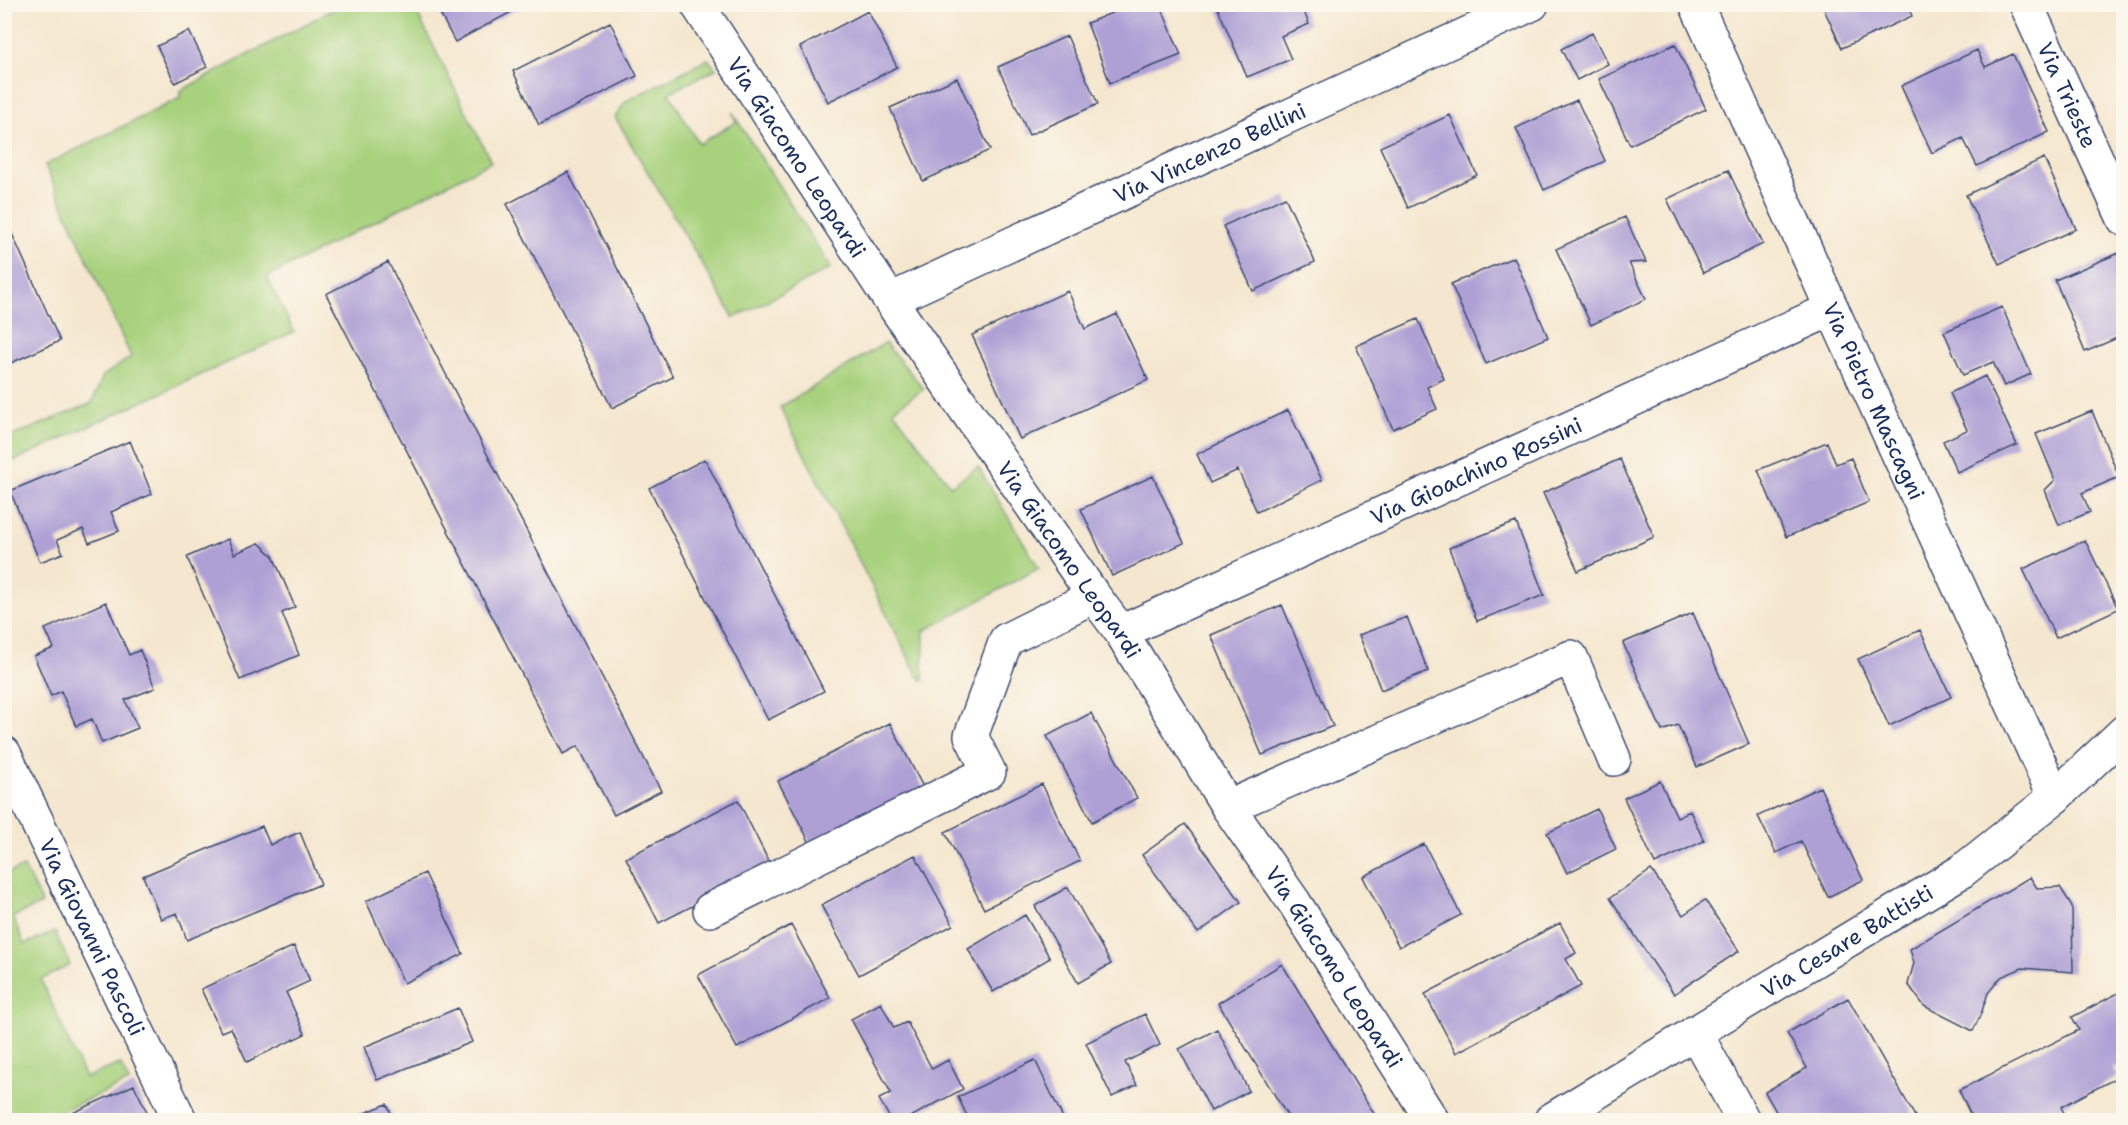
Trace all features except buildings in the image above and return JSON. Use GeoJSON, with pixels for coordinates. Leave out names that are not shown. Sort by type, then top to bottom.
{"type":"FeatureCollection","features":[{"type":"Feature","properties":{"kind":"street","name":"Via Giacomo Leopardi"},"geometry":{"type":"LineString","coordinates":[[697,4],[890,300],[1121,632],[1228,807],[1294,902],[1432,1120]]}},
{"type":"Feature","properties":{"kind":"street","name":"Via Vincenzo Bellini"},"geometry":{"type":"LineString","coordinates":[[890,300],[1532,4]]}},
{"type":"Feature","properties":{"kind":"street","name":"Via Pietro Mascagni"},"geometry":{"type":"LineString","coordinates":[[1696,4],[1832,309],[2055,796]]}},
{"type":"Feature","properties":{"kind":"street","name":"Via Trieste"},"geometry":{"type":"LineString","coordinates":[[2026,4],[2124,219]]}},
{"type":"Feature","properties":{"kind":"street","name":"Via Gioachino Rossini"},"geometry":{"type":"LineString","coordinates":[[1121,632],[1832,309]]}},
{"type":"Feature","properties":{"kind":"street"},"geometry":{"type":"LineString","coordinates":[[710,910],[989,772],[971,736],[1006,640],[1094,596]]}},
{"type":"Feature","properties":{"kind":"street"},"geometry":{"type":"LineString","coordinates":[[1228,807],[1571,657],[1614,759]]}},
{"type":"Feature","properties":{"kind":"street","name":"Via Cesare Battisti"},"geometry":{"type":"LineString","coordinates":[[1551,1120],[1962,870],[2055,796],[2124,732]]}},
{"type":"Feature","properties":{"kind":"street","name":"Via Giovanni Pascoli"},"geometry":{"type":"LineString","coordinates":[[4,753],[180,1120]]}},
{"type":"Feature","properties":{"kind":"street"},"geometry":{"type":"LineString","coordinates":[[1695,1032],[1743,1120]]}},
{"type":"Feature","properties":{"kind":"green space"},"geometry":{"type":"Polygon","coordinates":[[[343,4],[413,5],[491,162],[267,277],[294,332],[5,465],[5,439],[92,403],[103,376],[131,357],[45,165],[180,98],[180,91],[343,4]]]}},
{"type":"Feature","properties":{"kind":"green space"},"geometry":{"type":"Polygon","coordinates":[[[708,59],[716,69],[669,93],[699,144],[736,122],[732,112],[831,268],[734,318],[615,117],[626,101],[708,59]]]}},
{"type":"Feature","properties":{"kind":"green space"},"geometry":{"type":"Polygon","coordinates":[[[885,343],[924,389],[893,410],[951,486],[978,467],[1039,568],[924,631],[923,681],[918,676],[780,407],[885,343]]]}},
{"type":"Feature","properties":{"kind":"green space"},"geometry":{"type":"Polygon","coordinates":[[[24,867],[42,904],[13,917],[24,944],[55,932],[70,965],[41,980],[85,1078],[120,1064],[129,1082],[40,1120],[5,1120],[5,874],[24,867]]]}}]}
